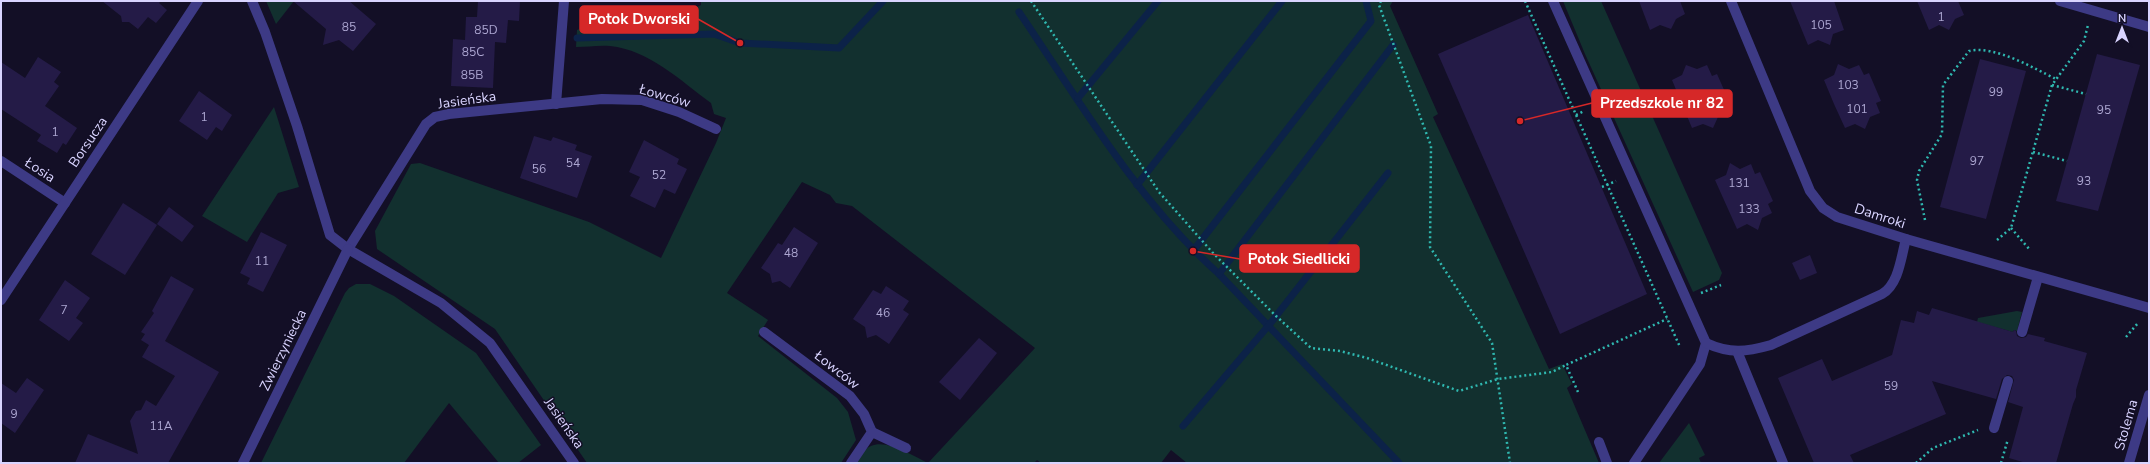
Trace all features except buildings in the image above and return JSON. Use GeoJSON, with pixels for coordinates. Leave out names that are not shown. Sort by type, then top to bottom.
{"type":"FeatureCollection","features":[{"type":"Feature","properties":{"kind":"street","name":"Borsucza"},"geometry":{"type":"LineString","coordinates":[[1,300],[64,202],[198,1]]}},
{"type":"Feature","properties":{"kind":"street","name":"Jasieńska"},"geometry":{"type":"LineString","coordinates":[[252,1],[265,32],[290,104],[330,235],[348,249],[441,303],[490,342],[574,463]]}},
{"type":"Feature","properties":{"kind":"street"},"geometry":{"type":"LineString","coordinates":[[556,104],[564,1]]}},
{"type":"Feature","properties":{"kind":"street"},"geometry":{"type":"LineString","coordinates":[[1553,1],[1706,342],[1722,350],[1754,350],[1771,345],[1888,291],[1895,278],[1906,240]]}},
{"type":"Feature","properties":{"kind":"street","name":"Damroki"},"geometry":{"type":"LineString","coordinates":[[1731,1],[1810,191],[1823,208],[1837,217],[1906,240],[2149,308]]}},
{"type":"Feature","properties":{"kind":"street"},"geometry":{"type":"LineString","coordinates":[[2060,1],[2149,27]]}},
{"type":"Feature","properties":{"kind":"street","name":"Łowców"},"geometry":{"type":"LineString","coordinates":[[556,104],[602,99],[642,100],[679,112],[716,129]]}},
{"type":"Feature","properties":{"kind":"street","name":"Jasieńska"},"geometry":{"type":"LineString","coordinates":[[348,249],[426,124],[435,117],[449,114],[556,104]]}},
{"type":"Feature","properties":{"kind":"street","name":"Łosia"},"geometry":{"type":"LineString","coordinates":[[1,161],[64,202]]}},
{"type":"Feature","properties":{"kind":"street","name":"Zwierzyniecka"},"geometry":{"type":"LineString","coordinates":[[243,463],[348,249]]}},
{"type":"Feature","properties":{"kind":"street"},"geometry":{"type":"LineString","coordinates":[[2022,332],[2038,277]]}},
{"type":"Feature","properties":{"kind":"street","name":"Łowców"},"geometry":{"type":"LineString","coordinates":[[764,332],[850,396],[864,414],[872,432]]}},
{"type":"Feature","properties":{"kind":"street"},"geometry":{"type":"LineString","coordinates":[[1634,463],[1700,364],[1706,342]]}},
{"type":"Feature","properties":{"kind":"street"},"geometry":{"type":"LineString","coordinates":[[1737,351],[1782,463]]}},
{"type":"Feature","properties":{"kind":"street"},"geometry":{"type":"LineString","coordinates":[[1994,428],[2008,381]]}},
{"type":"Feature","properties":{"kind":"street","name":"Stolema"},"geometry":{"type":"LineString","coordinates":[[2129,463],[2149,396]]}},
{"type":"Feature","properties":{"kind":"street"},"geometry":{"type":"LineString","coordinates":[[851,463],[872,432],[906,448]]}},
{"type":"Feature","properties":{"kind":"street"},"geometry":{"type":"LineString","coordinates":[[1599,442],[1607,463]]}},
{"type":"Feature","properties":{"kind":"path"},"geometry":{"type":"LineString","coordinates":[[1032,1],[1159,192],[1213,254],[1276,316],[1312,348],[1347,353],[1459,391],[1498,379],[1552,372],[1667,319]]}},
{"type":"Feature","properties":{"kind":"path"},"geometry":{"type":"LineString","coordinates":[[1381,1],[1379,5],[1431,146],[1430,247],[1492,343],[1510,463]]}},
{"type":"Feature","properties":{"kind":"path"},"geometry":{"type":"LineString","coordinates":[[1525,1],[1577,114],[1680,347]]}},
{"type":"Feature","properties":{"kind":"path"},"geometry":{"type":"LineString","coordinates":[[1997,240],[2011,228],[2052,85],[2084,41],[2087,29]]}},
{"type":"Feature","properties":{"kind":"path"},"geometry":{"type":"LineString","coordinates":[[1925,220],[1917,180],[1918,171],[1942,134],[1944,85],[1969,51],[1974,50],[2003,54],[2056,78]]}},
{"type":"Feature","properties":{"kind":"path"},"geometry":{"type":"LineString","coordinates":[[2052,85],[2086,94]]}},
{"type":"Feature","properties":{"kind":"path"},"geometry":{"type":"LineString","coordinates":[[2033,152],[2067,161]]}},
{"type":"Feature","properties":{"kind":"path"},"geometry":{"type":"LineString","coordinates":[[1602,187],[1608,184]]}},
{"type":"Feature","properties":{"kind":"path"},"geometry":{"type":"LineString","coordinates":[[2011,228],[2030,250]]}},
{"type":"Feature","properties":{"kind":"path"},"geometry":{"type":"LineString","coordinates":[[1701,294],[1721,285]]}},
{"type":"Feature","properties":{"kind":"path"},"geometry":{"type":"LineString","coordinates":[[2126,337],[2140,321]]}},
{"type":"Feature","properties":{"kind":"path"},"geometry":{"type":"LineString","coordinates":[[1566,365],[1578,392]]}},
{"type":"Feature","properties":{"kind":"path"},"geometry":{"type":"LineString","coordinates":[[1916,463],[1933,448],[1974,430],[1994,428]]}},
{"type":"Feature","properties":{"kind":"green space"},"geometry":{"type":"Polygon","coordinates":[[[266,1],[294,1],[276,24],[266,1]]]}},
{"type":"Feature","properties":{"kind":"green space"},"geometry":{"type":"Polygon","coordinates":[[[701,1],[1393,1],[1390,6],[1438,114],[1433,117],[1549,369],[1562,364],[1572,384],[1567,388],[1599,463],[1187,463],[1171,450],[1161,463],[1041,463],[1037,460],[1034,463],[928,463],[1035,348],[852,206],[836,203],[830,195],[802,182],[727,293],[768,320],[758,336],[837,398],[848,412],[856,440],[841,463],[587,463],[495,329],[377,249],[375,231],[411,164],[420,163],[589,222],[661,258],[716,143],[726,118],[714,114],[711,103],[676,76],[651,60],[624,49],[610,46],[576,47],[577,30],[615,13],[671,19],[701,5],[701,1]]]}},
{"type":"Feature","properties":{"kind":"green space"},"geometry":{"type":"Polygon","coordinates":[[[1563,1],[1601,1],[1722,273],[1719,280],[1693,292],[1585,54],[1563,1]]]}},
{"type":"Feature","properties":{"kind":"green space"},"geometry":{"type":"Polygon","coordinates":[[[274,107],[299,187],[278,193],[247,242],[202,216],[274,107]]]}},
{"type":"Feature","properties":{"kind":"green space"},"geometry":{"type":"Polygon","coordinates":[[[356,284],[370,284],[394,296],[476,353],[541,445],[518,463],[499,463],[449,403],[404,463],[261,463],[345,293],[349,288],[356,284]]]}},
{"type":"Feature","properties":{"kind":"green space"},"geometry":{"type":"Polygon","coordinates":[[[2017,311],[2022,312],[2017,331],[2014,330],[2013,332],[1977,322],[1978,318],[2017,311]]]}},
{"type":"Feature","properties":{"kind":"green space"},"geometry":{"type":"Polygon","coordinates":[[[1689,423],[1705,455],[1699,458],[1701,463],[1659,463],[1689,423]]]}},
{"type":"Feature","properties":{"kind":"green space"},"geometry":{"type":"Polygon","coordinates":[[[877,444],[892,446],[928,463],[856,463],[866,449],[877,444]]]}},
{"type":"Feature","properties":{"kind":"waterway"},"geometry":{"type":"LineString","coordinates":[[577,38],[714,34],[740,43],[839,48],[883,1]]}},
{"type":"Feature","properties":{"kind":"waterway"},"geometry":{"type":"LineString","coordinates":[[1078,98],[1158,1]]}},
{"type":"Feature","properties":{"kind":"waterway"},"geometry":{"type":"LineString","coordinates":[[1137,185],[1282,1]]}},
{"type":"Feature","properties":{"kind":"waterway"},"geometry":{"type":"LineString","coordinates":[[1193,251],[1371,21],[1366,1]]}},
{"type":"Feature","properties":{"kind":"waterway"},"geometry":{"type":"LineString","coordinates":[[1019,12],[1112,150],[1162,215],[1399,463]]}},
{"type":"Feature","properties":{"kind":"waterway"},"geometry":{"type":"LineString","coordinates":[[1219,274],[1393,45]]}},
{"type":"Feature","properties":{"kind":"waterway"},"geometry":{"type":"LineString","coordinates":[[1183,426],[1269,325],[1388,173]]}},
{"type":"Feature","properties":{"kind":"place","name":"Potok Dworski"},"geometry":{"type":"Point","coordinates":[740,43]}},
{"type":"Feature","properties":{"kind":"place","name":"Przedszkole nr 82"},"geometry":{"type":"Point","coordinates":[1520,121]}},
{"type":"Feature","properties":{"kind":"place","name":"Potok Siedlicki"},"geometry":{"type":"Point","coordinates":[1193,251]}}]}
